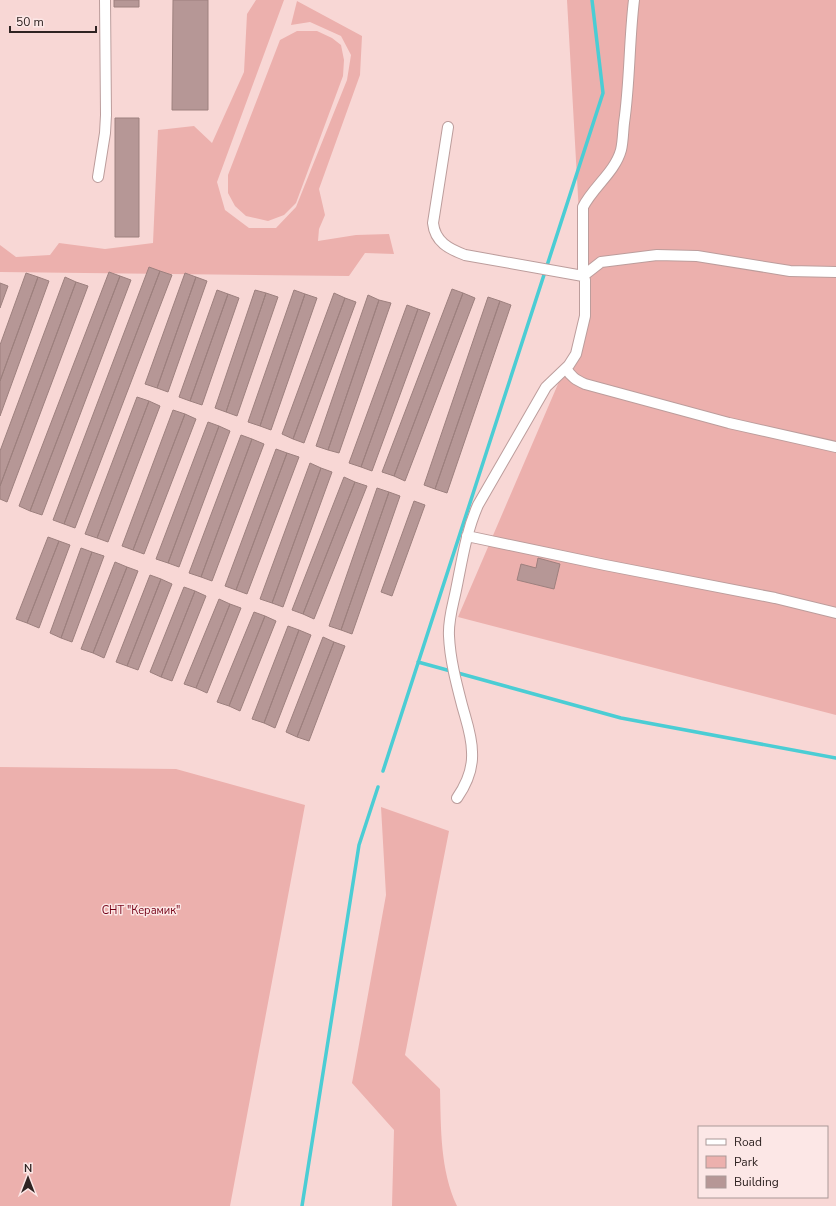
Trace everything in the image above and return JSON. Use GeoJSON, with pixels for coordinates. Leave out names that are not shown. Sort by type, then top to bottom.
{"type":"FeatureCollection","features":[{"type":"Feature","properties":{"kind":"street"},"geometry":{"type":"LineString","coordinates":[[98,176],[105,133],[106,115],[105,0]]}},
{"type":"Feature","properties":{"kind":"street"},"geometry":{"type":"LineString","coordinates":[[457,798],[470,771],[473,753],[471,737],[456,684],[449,635],[450,621],[467,536],[471,521],[478,505],[546,387],[566,368],[576,354],[584,316],[585,280],[583,276],[583,207],[588,198],[612,168],[621,151],[626,109],[631,23],[634,0]]}},
{"type":"Feature","properties":{"kind":"street"},"geometry":{"type":"LineString","coordinates":[[448,127],[433,223],[434,231],[439,240],[452,250],[465,255],[583,276],[601,262],[657,255],[697,256],[790,270],[836,272]]}},
{"type":"Feature","properties":{"kind":"street"},"geometry":{"type":"LineString","coordinates":[[566,368],[570,376],[585,384],[729,424],[836,447]]}},
{"type":"Feature","properties":{"kind":"street"},"geometry":{"type":"LineString","coordinates":[[467,536],[775,598],[836,613]]}},
{"type":"Feature","properties":{"kind":"green space"},"geometry":{"type":"Polygon","coordinates":[[[256,0],[284,0],[217,182],[225,210],[249,228],[276,228],[296,207],[347,80],[351,55],[341,36],[310,22],[291,25],[297,1],[362,36],[360,75],[319,189],[325,215],[319,229],[318,241],[356,235],[389,234],[394,254],[365,253],[349,276],[0,272],[0,245],[16,257],[50,255],[59,243],[105,249],[153,243],[158,130],[194,126],[212,143],[244,72],[247,14],[256,0]]]}},
{"type":"Feature","properties":{"kind":"green space"},"geometry":{"type":"Polygon","coordinates":[[[567,0],[836,0],[836,715],[458,617],[585,321],[567,0]]]}},
{"type":"Feature","properties":{"kind":"green space"},"geometry":{"type":"Polygon","coordinates":[[[297,31],[317,31],[332,38],[341,45],[344,60],[343,76],[296,203],[284,215],[268,221],[246,216],[235,206],[228,193],[228,175],[280,40],[297,31]]]}},
{"type":"Feature","properties":{"kind":"green space","name":"СНТ \"Керамик\""},"geometry":{"type":"Polygon","coordinates":[[[0,767],[176,769],[305,805],[230,1206],[0,1206],[0,767]]]}},
{"type":"Feature","properties":{"kind":"green space"},"geometry":{"type":"Polygon","coordinates":[[[381,807],[449,831],[405,1055],[440,1089],[441,1134],[444,1163],[451,1192],[457,1206],[392,1206],[394,1130],[352,1083],[386,895],[381,807]]]}},
{"type":"Feature","properties":{"kind":"building"},"geometry":{"type":"Polygon","coordinates":[[[114,0],[139,0],[139,7],[114,7],[114,0]]]}},
{"type":"Feature","properties":{"kind":"building"},"geometry":{"type":"Polygon","coordinates":[[[173,0],[208,0],[208,110],[172,110],[173,0]]]}},
{"type":"Feature","properties":{"kind":"building"},"geometry":{"type":"Polygon","coordinates":[[[115,118],[139,118],[139,237],[115,237],[115,118]]]}},
{"type":"Feature","properties":{"kind":"building"},"geometry":{"type":"Polygon","coordinates":[[[149,267],[160,271],[64,524],[53,520],[149,267]]]}},
{"type":"Feature","properties":{"kind":"building"},"geometry":{"type":"Polygon","coordinates":[[[160,271],[172,275],[75,528],[64,524],[160,271]]]}},
{"type":"Feature","properties":{"kind":"building"},"geometry":{"type":"Polygon","coordinates":[[[109,272],[120,276],[30,511],[19,506],[109,272]]]}},
{"type":"Feature","properties":{"kind":"building"},"geometry":{"type":"Polygon","coordinates":[[[26,273],[38,277],[0,381],[0,345],[26,273]]]}},
{"type":"Feature","properties":{"kind":"building"},"geometry":{"type":"Polygon","coordinates":[[[185,273],[196,277],[157,388],[145,384],[185,273]]]}},
{"type":"Feature","properties":{"kind":"building"},"geometry":{"type":"Polygon","coordinates":[[[120,276],[131,280],[42,515],[30,511],[120,276]]]}},
{"type":"Feature","properties":{"kind":"building"},"geometry":{"type":"Polygon","coordinates":[[[38,277],[49,281],[0,416],[0,381],[38,277]]]}},
{"type":"Feature","properties":{"kind":"building"},"geometry":{"type":"Polygon","coordinates":[[[65,277],[76,282],[0,486],[0,451],[65,277]]]}},
{"type":"Feature","properties":{"kind":"building"},"geometry":{"type":"Polygon","coordinates":[[[196,277],[207,281],[168,392],[157,388],[196,277]]]}},
{"type":"Feature","properties":{"kind":"building"},"geometry":{"type":"Polygon","coordinates":[[[76,282],[88,286],[7,502],[0,499],[0,486],[76,282]]]}},
{"type":"Feature","properties":{"kind":"building"},"geometry":{"type":"Polygon","coordinates":[[[0,283],[8,286],[0,308],[0,283]]]}},
{"type":"Feature","properties":{"kind":"building"},"geometry":{"type":"Polygon","coordinates":[[[452,289],[463,293],[394,476],[382,472],[452,289]]]}},
{"type":"Feature","properties":{"kind":"building"},"geometry":{"type":"Polygon","coordinates":[[[217,290],[228,294],[190,401],[179,397],[217,290]]]}},
{"type":"Feature","properties":{"kind":"building"},"geometry":{"type":"Polygon","coordinates":[[[255,290],[266,293],[226,412],[215,408],[255,290]]]}},
{"type":"Feature","properties":{"kind":"building"},"geometry":{"type":"Polygon","coordinates":[[[294,290],[305,294],[260,426],[248,422],[294,290]]]}},
{"type":"Feature","properties":{"kind":"building"},"geometry":{"type":"Polygon","coordinates":[[[266,293],[278,297],[237,416],[226,412],[266,293]]]}},
{"type":"Feature","properties":{"kind":"building"},"geometry":{"type":"Polygon","coordinates":[[[334,293],[345,298],[293,439],[282,434],[334,293]]]}},
{"type":"Feature","properties":{"kind":"building"},"geometry":{"type":"Polygon","coordinates":[[[463,293],[475,298],[405,481],[394,476],[463,293]]]}},
{"type":"Feature","properties":{"kind":"building"},"geometry":{"type":"Polygon","coordinates":[[[228,294],[239,298],[202,405],[190,401],[228,294]]]}},
{"type":"Feature","properties":{"kind":"building"},"geometry":{"type":"Polygon","coordinates":[[[305,294],[317,298],[271,430],[260,426],[305,294]]]}},
{"type":"Feature","properties":{"kind":"building"},"geometry":{"type":"Polygon","coordinates":[[[368,295],[379,300],[328,450],[316,446],[368,295]]]}},
{"type":"Feature","properties":{"kind":"building"},"geometry":{"type":"Polygon","coordinates":[[[488,297],[500,301],[435,489],[424,485],[488,297]]]}},
{"type":"Feature","properties":{"kind":"building"},"geometry":{"type":"Polygon","coordinates":[[[345,298],[356,302],[304,443],[293,439],[345,298]]]}},
{"type":"Feature","properties":{"kind":"building"},"geometry":{"type":"Polygon","coordinates":[[[379,300],[391,303],[339,453],[328,450],[379,300]]]}},
{"type":"Feature","properties":{"kind":"building"},"geometry":{"type":"Polygon","coordinates":[[[500,301],[511,305],[447,493],[435,489],[500,301]]]}},
{"type":"Feature","properties":{"kind":"building"},"geometry":{"type":"Polygon","coordinates":[[[407,305],[418,309],[361,467],[349,463],[407,305]]]}},
{"type":"Feature","properties":{"kind":"building"},"geometry":{"type":"Polygon","coordinates":[[[418,309],[430,313],[372,471],[361,467],[418,309]]]}},
{"type":"Feature","properties":{"kind":"building"},"geometry":{"type":"Polygon","coordinates":[[[137,397],[149,401],[97,538],[85,534],[137,397]]]}},
{"type":"Feature","properties":{"kind":"building"},"geometry":{"type":"Polygon","coordinates":[[[149,401],[160,406],[108,542],[97,538],[149,401]]]}},
{"type":"Feature","properties":{"kind":"building"},"geometry":{"type":"Polygon","coordinates":[[[173,410],[185,414],[133,550],[122,546],[173,410]]]}},
{"type":"Feature","properties":{"kind":"building"},"geometry":{"type":"Polygon","coordinates":[[[185,414],[196,419],[144,554],[133,550],[185,414]]]}},
{"type":"Feature","properties":{"kind":"building"},"geometry":{"type":"Polygon","coordinates":[[[208,422],[219,426],[168,563],[156,559],[208,422]]]}},
{"type":"Feature","properties":{"kind":"building"},"geometry":{"type":"Polygon","coordinates":[[[219,426],[230,431],[179,567],[168,563],[219,426]]]}},
{"type":"Feature","properties":{"kind":"building"},"geometry":{"type":"Polygon","coordinates":[[[241,435],[252,439],[201,577],[189,573],[241,435]]]}},
{"type":"Feature","properties":{"kind":"building"},"geometry":{"type":"Polygon","coordinates":[[[252,439],[264,444],[212,581],[201,577],[252,439]]]}},
{"type":"Feature","properties":{"kind":"building"},"geometry":{"type":"Polygon","coordinates":[[[276,449],[287,453],[236,590],[225,586],[276,449]]]}},
{"type":"Feature","properties":{"kind":"building"},"geometry":{"type":"Polygon","coordinates":[[[287,453],[299,457],[247,594],[236,590],[287,453]]]}},
{"type":"Feature","properties":{"kind":"building"},"geometry":{"type":"Polygon","coordinates":[[[310,463],[321,468],[272,603],[260,599],[310,463]]]}},
{"type":"Feature","properties":{"kind":"building"},"geometry":{"type":"Polygon","coordinates":[[[321,468],[332,472],[283,607],[272,603],[321,468]]]}},
{"type":"Feature","properties":{"kind":"building"},"geometry":{"type":"Polygon","coordinates":[[[344,477],[355,482],[303,614],[292,610],[344,477]]]}},
{"type":"Feature","properties":{"kind":"building"},"geometry":{"type":"Polygon","coordinates":[[[355,482],[367,486],[314,619],[303,614],[355,482]]]}},
{"type":"Feature","properties":{"kind":"building"},"geometry":{"type":"Polygon","coordinates":[[[377,488],[389,492],[341,630],[329,626],[377,488]]]}},
{"type":"Feature","properties":{"kind":"building"},"geometry":{"type":"Polygon","coordinates":[[[389,492],[400,496],[352,634],[341,630],[389,492]]]}},
{"type":"Feature","properties":{"kind":"building"},"geometry":{"type":"Polygon","coordinates":[[[414,501],[425,505],[392,596],[381,592],[414,501]]]}},
{"type":"Feature","properties":{"kind":"building"},"geometry":{"type":"Polygon","coordinates":[[[48,537],[59,541],[27,623],[16,619],[48,537]]]}},
{"type":"Feature","properties":{"kind":"building"},"geometry":{"type":"Polygon","coordinates":[[[59,541],[70,545],[39,628],[27,623],[59,541]]]}},
{"type":"Feature","properties":{"kind":"building"},"geometry":{"type":"Polygon","coordinates":[[[81,548],[92,552],[61,638],[50,633],[81,548]]]}},
{"type":"Feature","properties":{"kind":"building"},"geometry":{"type":"Polygon","coordinates":[[[92,552],[104,556],[72,642],[61,638],[92,552]]]}},
{"type":"Feature","properties":{"kind":"building"},"geometry":{"type":"Polygon","coordinates":[[[538,558],[560,564],[554,589],[517,580],[521,564],[536,568],[538,558]]]}},
{"type":"Feature","properties":{"kind":"building"},"geometry":{"type":"Polygon","coordinates":[[[115,562],[127,567],[93,653],[81,649],[115,562]]]}},
{"type":"Feature","properties":{"kind":"building"},"geometry":{"type":"Polygon","coordinates":[[[127,567],[138,571],[104,658],[93,653],[127,567]]]}},
{"type":"Feature","properties":{"kind":"building"},"geometry":{"type":"Polygon","coordinates":[[[150,575],[161,579],[127,666],[116,662],[150,575]]]}},
{"type":"Feature","properties":{"kind":"building"},"geometry":{"type":"Polygon","coordinates":[[[161,579],[172,584],[138,670],[127,666],[161,579]]]}},
{"type":"Feature","properties":{"kind":"building"},"geometry":{"type":"Polygon","coordinates":[[[184,587],[195,591],[161,677],[150,672],[184,587]]]}},
{"type":"Feature","properties":{"kind":"building"},"geometry":{"type":"Polygon","coordinates":[[[195,591],[206,596],[172,681],[161,677],[195,591]]]}},
{"type":"Feature","properties":{"kind":"building"},"geometry":{"type":"Polygon","coordinates":[[[219,599],[230,604],[196,688],[184,684],[219,599]]]}},
{"type":"Feature","properties":{"kind":"building"},"geometry":{"type":"Polygon","coordinates":[[[230,604],[241,608],[207,693],[196,688],[230,604]]]}},
{"type":"Feature","properties":{"kind":"building"},"geometry":{"type":"Polygon","coordinates":[[[254,612],[265,616],[229,706],[217,702],[254,612]]]}},
{"type":"Feature","properties":{"kind":"building"},"geometry":{"type":"Polygon","coordinates":[[[265,616],[276,621],[240,711],[229,706],[265,616]]]}},
{"type":"Feature","properties":{"kind":"building"},"geometry":{"type":"Polygon","coordinates":[[[288,626],[299,630],[264,723],[252,719],[288,626]]]}},
{"type":"Feature","properties":{"kind":"building"},"geometry":{"type":"Polygon","coordinates":[[[299,630],[311,635],[275,728],[264,723],[299,630]]]}},
{"type":"Feature","properties":{"kind":"building"},"geometry":{"type":"Polygon","coordinates":[[[323,637],[334,642],[297,737],[286,732],[323,637]]]}},
{"type":"Feature","properties":{"kind":"building"},"geometry":{"type":"Polygon","coordinates":[[[334,642],[345,646],[309,741],[297,737],[334,642]]]}},
{"type":"Feature","properties":{"kind":"waterway"},"geometry":{"type":"LineString","coordinates":[[383,771],[603,93],[592,0]]}},
{"type":"Feature","properties":{"kind":"waterway"},"geometry":{"type":"LineString","coordinates":[[418,662],[621,718],[836,758]]}},
{"type":"Feature","properties":{"kind":"waterway"},"geometry":{"type":"LineString","coordinates":[[302,1206],[359,845],[378,787]]}}]}
